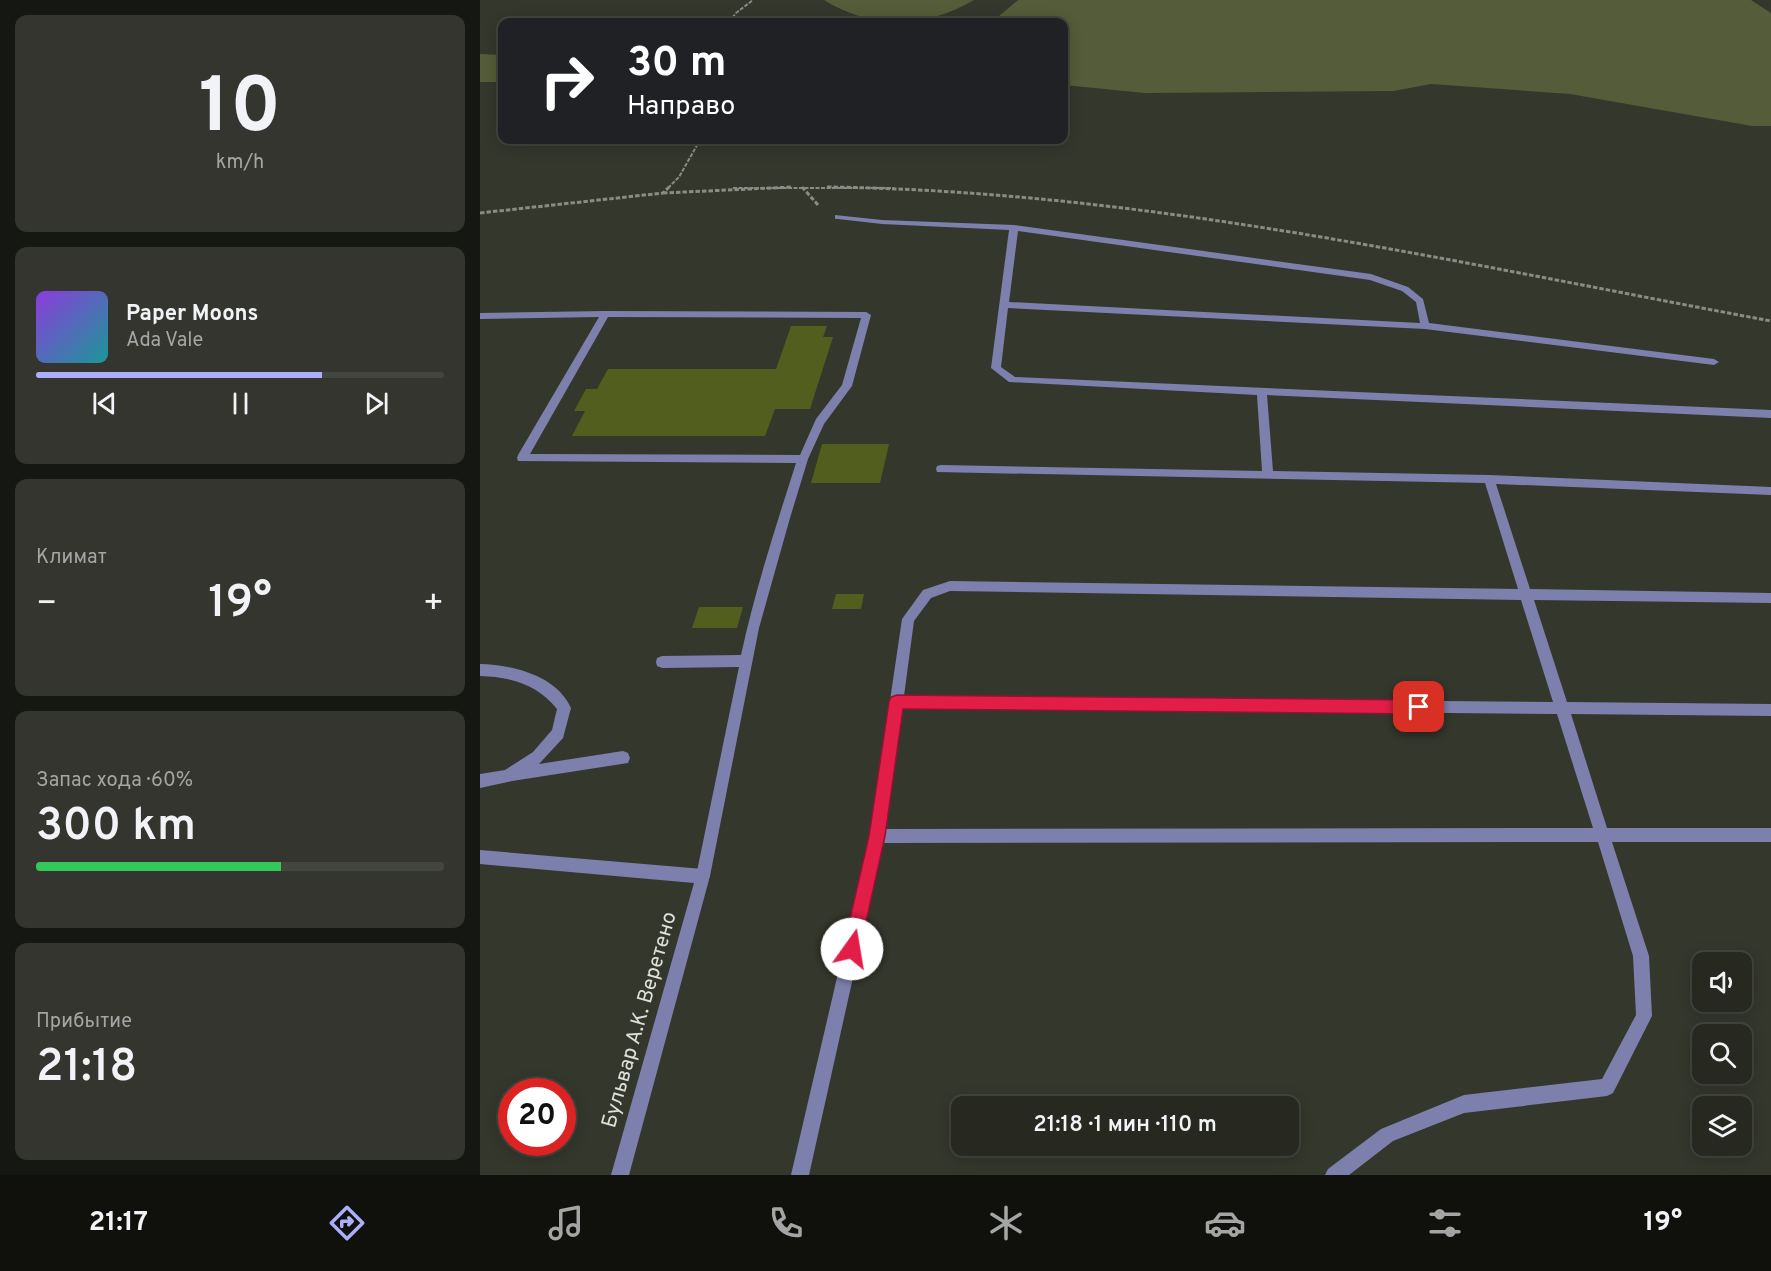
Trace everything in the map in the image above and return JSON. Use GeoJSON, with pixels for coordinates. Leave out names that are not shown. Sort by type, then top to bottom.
{"type":"FeatureCollection","features":[{"type":"Feature","properties":{"kind":"street"},"geometry":{"type":"LineString","coordinates":[[838,217],[882,222],[1014,228],[1371,277],[1405,289],[1420,301],[1425,326]]}},
{"type":"Feature","properties":{"kind":"street"},"geometry":{"type":"LineString","coordinates":[[1014,228],[996,368],[1013,381],[1771,414]]}},
{"type":"Feature","properties":{"kind":"street"},"geometry":{"type":"LineString","coordinates":[[1004,305],[1425,326],[1714,362]]}},
{"type":"Feature","properties":{"kind":"street"},"geometry":{"type":"LineString","coordinates":[[480,316],[605,314]]}},
{"type":"Feature","properties":{"kind":"street"},"geometry":{"type":"LineString","coordinates":[[605,314],[522,458],[803,459]]}},
{"type":"Feature","properties":{"kind":"street","name":"Бульвар А.К. Веретено"},"geometry":{"type":"LineString","coordinates":[[605,314],[866,315],[847,386],[820,422],[803,459],[753,628],[703,876],[620,1175]]}},
{"type":"Feature","properties":{"kind":"street"},"geometry":{"type":"LineString","coordinates":[[1262,392],[1268,475]]}},
{"type":"Feature","properties":{"kind":"street"},"geometry":{"type":"LineString","coordinates":[[941,469],[1489,479],[1771,491]]}},
{"type":"Feature","properties":{"kind":"street"},"geometry":{"type":"LineString","coordinates":[[1334,1175],[1387,1136],[1464,1104],[1607,1087],[1644,1016],[1641,956],[1489,479]]}},
{"type":"Feature","properties":{"kind":"street"},"geometry":{"type":"LineString","coordinates":[[800,1175],[877,836],[908,620],[927,594],[950,586],[1771,598]]}},
{"type":"Feature","properties":{"kind":"street"},"geometry":{"type":"LineString","coordinates":[[662,662],[746,661]]}},
{"type":"Feature","properties":{"kind":"street"},"geometry":{"type":"LineString","coordinates":[[480,670],[496,670],[533,679],[556,696],[564,708],[558,733],[538,758],[507,776]]}},
{"type":"Feature","properties":{"kind":"street"},"geometry":{"type":"LineString","coordinates":[[897,702],[1771,710]]}},
{"type":"Feature","properties":{"kind":"street"},"geometry":{"type":"LineString","coordinates":[[480,781],[622,758]]}},
{"type":"Feature","properties":{"kind":"street"},"geometry":{"type":"LineString","coordinates":[[877,836],[1771,835]]}},
{"type":"Feature","properties":{"kind":"street"},"geometry":{"type":"LineString","coordinates":[[480,857],[703,876]]}},
{"type":"Feature","properties":{"kind":"path"},"geometry":{"type":"LineString","coordinates":[[732,18],[753,0]]}},
{"type":"Feature","properties":{"kind":"path"},"geometry":{"type":"LineString","coordinates":[[480,213],[663,193],[680,177],[698,144]]}},
{"type":"Feature","properties":{"kind":"green space"},"geometry":{"type":"Polygon","coordinates":[[[824,0],[974,0],[956,9],[928,18],[866,18],[842,10],[824,0]]]}},
{"type":"Feature","properties":{"kind":"green space"},"geometry":{"type":"Polygon","coordinates":[[[1018,0],[1751,0],[1771,13],[1771,126],[1752,126],[1570,94],[1431,84],[1394,91],[1144,93],[1068,85],[1068,18],[997,18],[1018,0]]]}},
{"type":"Feature","properties":{"kind":"green space"},"geometry":{"type":"Polygon","coordinates":[[[480,54],[498,55],[498,82],[480,82],[480,54]]]}},
{"type":"Feature","properties":{"kind":"building"},"geometry":{"type":"Polygon","coordinates":[[[791,326],[827,326],[823,337],[833,337],[810,409],[775,409],[765,436],[572,436],[585,411],[574,411],[586,389],[597,389],[608,369],[776,369],[791,326]]]}},
{"type":"Feature","properties":{"kind":"building"},"geometry":{"type":"Polygon","coordinates":[[[822,444],[889,444],[880,483],[811,483],[822,444]]]}},
{"type":"Feature","properties":{"kind":"building"},"geometry":{"type":"Polygon","coordinates":[[[836,594],[864,594],[861,609],[832,609],[836,594]]]}},
{"type":"Feature","properties":{"kind":"building"},"geometry":{"type":"Polygon","coordinates":[[[699,607],[743,607],[737,628],[692,628],[699,607]]]}},
{"type":"Feature","properties":{"kind":"route"},"geometry":{"type":"LineString","coordinates":[[852,949],[877,836],[897,702],[1419,707]]}}]}
